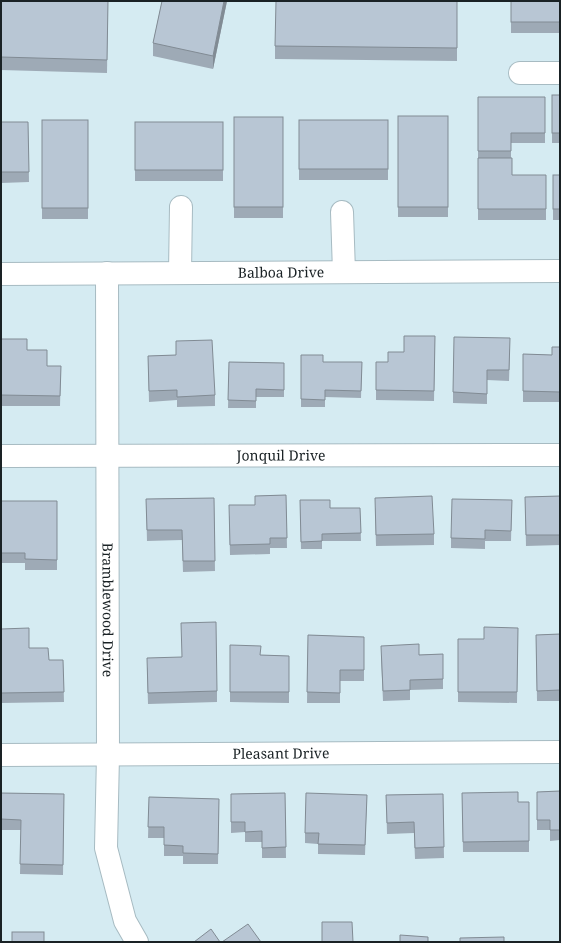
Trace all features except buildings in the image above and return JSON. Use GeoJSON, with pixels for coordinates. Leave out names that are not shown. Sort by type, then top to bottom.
{"type":"FeatureCollection","features":[{"type":"Feature","properties":{"kind":"street"},"geometry":{"type":"LineString","coordinates":[[520,73],[560,73]]}},
{"type":"Feature","properties":{"kind":"street"},"geometry":{"type":"LineString","coordinates":[[180,273],[181,207]]}},
{"type":"Feature","properties":{"kind":"street"},"geometry":{"type":"LineString","coordinates":[[342,212],[344,272]]}},
{"type":"Feature","properties":{"kind":"street","name":"Balboa Drive"},"geometry":{"type":"LineString","coordinates":[[1,274],[560,271]]}},
{"type":"Feature","properties":{"kind":"street","name":"Bramblewood Drive"},"geometry":{"type":"LineString","coordinates":[[107,273],[106,456],[108,755],[106,848],[125,921],[137,942]]}},
{"type":"Feature","properties":{"kind":"street","name":"Jonquil Drive"},"geometry":{"type":"LineString","coordinates":[[1,456],[560,456]]}},
{"type":"Feature","properties":{"kind":"street","name":"Pleasant Drive"},"geometry":{"type":"LineString","coordinates":[[1,755],[560,752]]}}]}
